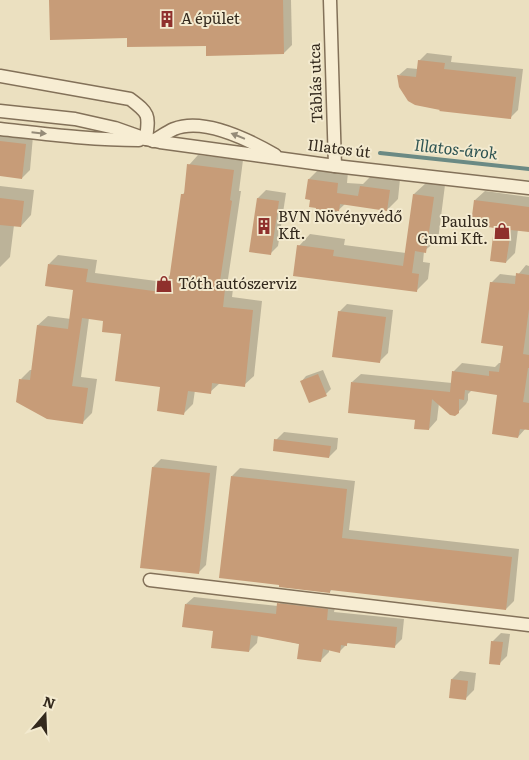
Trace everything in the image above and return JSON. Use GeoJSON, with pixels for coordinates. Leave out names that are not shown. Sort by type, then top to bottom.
{"type":"FeatureCollection","features":[{"type":"Feature","properties":{"kind":"street","name":"Táblás utca"},"geometry":{"type":"LineString","coordinates":[[330,0],[335,166]]}},
{"type":"Feature","properties":{"kind":"street"},"geometry":{"type":"LineString","coordinates":[[0,76],[130,99],[145,110],[149,120],[150,140],[175,129],[192,126],[235,135],[281,158]]}},
{"type":"Feature","properties":{"kind":"street","name":"Illatos út"},"geometry":{"type":"LineString","coordinates":[[0,111],[75,119],[115,128],[150,140]]}},
{"type":"Feature","properties":{"kind":"street","name":"Illatos út"},"geometry":{"type":"LineString","coordinates":[[0,129],[103,139],[150,140],[335,166],[529,188]]}},
{"type":"Feature","properties":{"kind":"street"},"geometry":{"type":"LineString","coordinates":[[150,580],[529,625]]}},
{"type":"Feature","properties":{"kind":"building","name":"A épület"},"geometry":{"type":"Polygon","coordinates":[[[49,0],[283,0],[284,54],[206,56],[206,46],[127,47],[127,38],[50,40],[49,0]]]}},
{"type":"Feature","properties":{"kind":"building"},"geometry":{"type":"Polygon","coordinates":[[[418,60],[445,63],[444,69],[516,77],[511,119],[439,111],[415,105],[408,101],[399,87],[397,75],[416,77],[418,60]]]}},
{"type":"Feature","properties":{"kind":"building"},"geometry":{"type":"Polygon","coordinates":[[[0,141],[26,144],[22,179],[0,176],[0,141]]]}},
{"type":"Feature","properties":{"kind":"building"},"geometry":{"type":"Polygon","coordinates":[[[187,164],[234,170],[230,200],[232,201],[219,288],[225,289],[223,307],[253,310],[245,387],[212,383],[211,394],[188,391],[184,415],[157,411],[160,387],[115,381],[121,334],[102,332],[103,321],[82,318],[72,386],[88,388],[83,424],[47,419],[16,402],[19,379],[30,380],[37,325],[68,329],[73,290],[45,286],[48,264],[88,269],[86,282],[161,292],[163,281],[169,281],[181,194],[184,194],[187,164]]]}},
{"type":"Feature","properties":{"kind":"building"},"geometry":{"type":"Polygon","coordinates":[[[308,179],[338,183],[337,193],[358,196],[360,186],[390,190],[387,211],[340,204],[339,211],[332,211],[331,218],[315,216],[316,208],[309,207],[310,200],[305,199],[308,179]]]}},
{"type":"Feature","properties":{"kind":"building"},"geometry":{"type":"Polygon","coordinates":[[[413,194],[434,197],[426,253],[415,251],[412,273],[419,274],[417,292],[293,276],[297,245],[334,250],[333,256],[403,266],[413,194]]]}},
{"type":"Feature","properties":{"kind":"building"},"geometry":{"type":"Polygon","coordinates":[[[0,198],[24,201],[21,227],[0,225],[0,198]]]}},
{"type":"Feature","properties":{"kind":"building","name":"BVN Növényvédő Kft."},"geometry":{"type":"Polygon","coordinates":[[[257,198],[279,201],[271,255],[249,252],[257,198]]]}},
{"type":"Feature","properties":{"kind":"building","name":"Paulus Gumi Kft."},"geometry":{"type":"Polygon","coordinates":[[[474,200],[529,207],[529,232],[511,230],[506,263],[490,261],[494,228],[471,224],[474,200]]]}},
{"type":"Feature","properties":{"kind":"building"},"geometry":{"type":"Polygon","coordinates":[[[516,273],[529,275],[529,309],[523,354],[529,355],[529,368],[523,402],[529,403],[529,430],[520,429],[518,438],[492,434],[497,395],[465,390],[464,400],[459,399],[459,413],[455,416],[450,415],[432,399],[429,430],[414,429],[415,420],[348,413],[351,382],[450,392],[452,371],[489,376],[489,371],[499,372],[503,346],[481,343],[490,282],[515,284],[516,273]]]}},
{"type":"Feature","properties":{"kind":"building"},"geometry":{"type":"Polygon","coordinates":[[[338,311],[386,317],[380,363],[332,357],[338,311]]]}},
{"type":"Feature","properties":{"kind":"building"},"geometry":{"type":"Polygon","coordinates":[[[318,374],[327,396],[309,403],[300,381],[318,374]]]}},
{"type":"Feature","properties":{"kind":"building"},"geometry":{"type":"Polygon","coordinates":[[[274,439],[331,446],[329,458],[273,451],[274,439]]]}},
{"type":"Feature","properties":{"kind":"building"},"geometry":{"type":"Polygon","coordinates":[[[152,467],[210,473],[199,574],[140,568],[152,467]]]}},
{"type":"Feature","properties":{"kind":"building"},"geometry":{"type":"Polygon","coordinates":[[[231,476],[347,489],[342,538],[512,557],[506,610],[330,590],[330,593],[219,578],[231,476]]]}},
{"type":"Feature","properties":{"kind":"building"},"geometry":{"type":"Polygon","coordinates":[[[277,603],[328,609],[327,620],[397,627],[395,648],[347,643],[347,646],[341,645],[340,653],[323,649],[321,662],[297,659],[299,644],[251,635],[249,652],[211,648],[213,631],[182,627],[185,604],[276,614],[277,603]]]}},
{"type":"Feature","properties":{"kind":"building"},"geometry":{"type":"Polygon","coordinates":[[[491,641],[503,642],[500,665],[489,664],[491,641]]]}},
{"type":"Feature","properties":{"kind":"building"},"geometry":{"type":"Polygon","coordinates":[[[451,679],[468,681],[466,700],[449,698],[451,679]]]}},
{"type":"Feature","properties":{"kind":"waterway","name":"Illatos-árok"},"geometry":{"type":"LineString","coordinates":[[380,153],[529,169]]}},
{"type":"Feature","properties":{"kind":"place","name":"A épület"},"geometry":{"type":"Point","coordinates":[167,19]}},
{"type":"Feature","properties":{"kind":"place","name":"BVN Növényvédő Kft."},"geometry":{"type":"Point","coordinates":[264,226]}},
{"type":"Feature","properties":{"kind":"place","name":"Paulus Gumi Kft."},"geometry":{"type":"Point","coordinates":[502,231]}},
{"type":"Feature","properties":{"kind":"place","name":"Tóth autószerviz"},"geometry":{"type":"Point","coordinates":[164,284]}}]}
